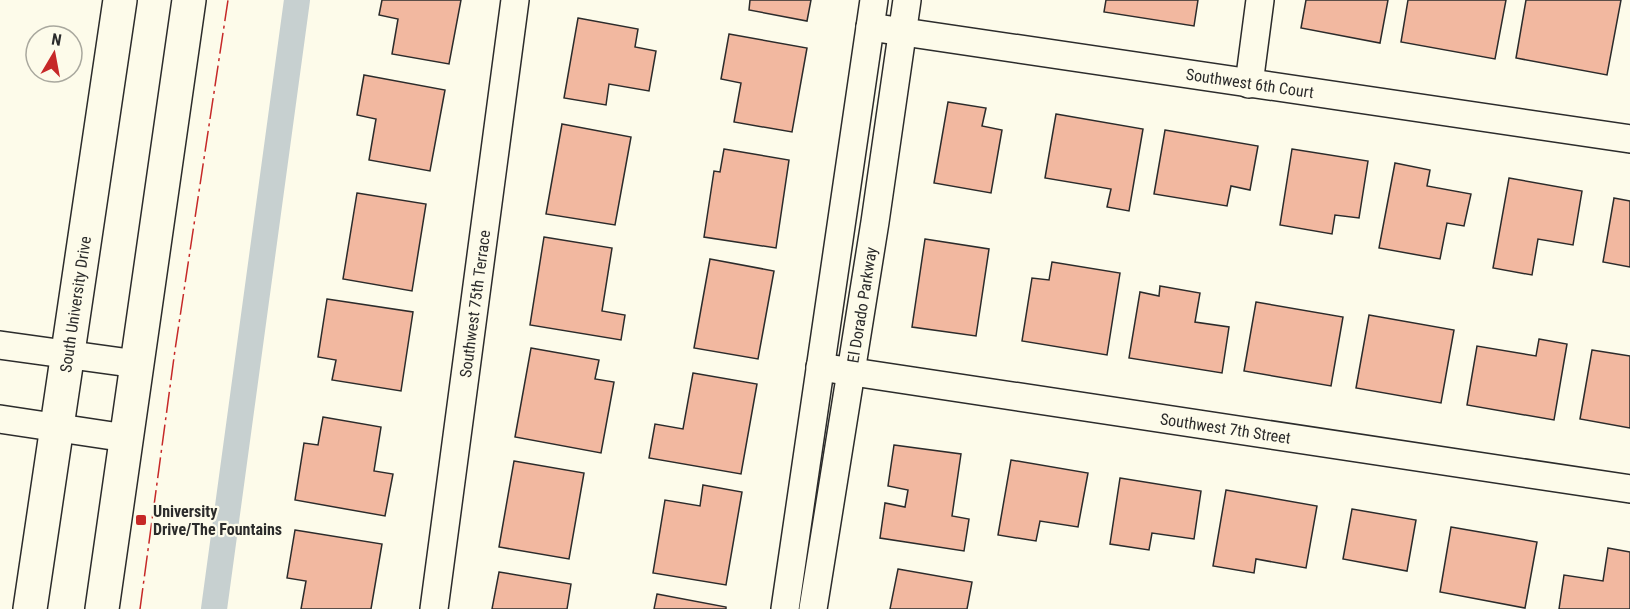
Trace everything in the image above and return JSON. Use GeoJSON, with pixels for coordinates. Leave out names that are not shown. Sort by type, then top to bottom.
{"type":"FeatureCollection","features":[{"type":"Feature","properties":{"kind":"main road","name":"South University Drive"},"geometry":{"type":"LineString","coordinates":[[30,609],[120,0]]}},
{"type":"Feature","properties":{"kind":"main road"},"geometry":{"type":"LineString","coordinates":[[102,609],[189,0]]}},
{"type":"Feature","properties":{"kind":"street","name":"Southwest 75th Terrace"},"geometry":{"type":"LineString","coordinates":[[434,609],[515,0]]}},
{"type":"Feature","properties":{"kind":"street","name":"El Dorado Parkway"},"geometry":{"type":"LineString","coordinates":[[785,609],[874,0]]}},
{"type":"Feature","properties":{"kind":"street","name":"El Dorado Parkway"},"geometry":{"type":"LineString","coordinates":[[813,609],[875,222],[907,0]]}},
{"type":"Feature","properties":{"kind":"street"},"geometry":{"type":"LineString","coordinates":[[1249,84],[1260,0]]}},
{"type":"Feature","properties":{"kind":"street","name":"Southwest 6th Court"},"geometry":{"type":"LineString","coordinates":[[870,27],[1630,139]]}},
{"type":"Feature","properties":{"kind":"street"},"geometry":{"type":"LineString","coordinates":[[0,345],[137,364]]}},
{"type":"Feature","properties":{"kind":"street","name":"Southwest 7th Street"},"geometry":{"type":"LineString","coordinates":[[820,367],[1630,489]]}},
{"type":"Feature","properties":{"kind":"street"},"geometry":{"type":"LineString","coordinates":[[0,419],[126,438]]}},
{"type":"Feature","properties":{"kind":"building"},"geometry":{"type":"Polygon","coordinates":[[[382,0],[461,0],[449,64],[392,54],[398,19],[379,15],[382,0]]]}},
{"type":"Feature","properties":{"kind":"building"},"geometry":{"type":"Polygon","coordinates":[[[750,0],[811,0],[807,21],[749,10],[750,0]]]}},
{"type":"Feature","properties":{"kind":"building"},"geometry":{"type":"Polygon","coordinates":[[[1106,0],[1198,0],[1194,26],[1104,12],[1106,0]]]}},
{"type":"Feature","properties":{"kind":"building"},"geometry":{"type":"Polygon","coordinates":[[[1306,0],[1388,0],[1380,43],[1301,28],[1306,0]]]}},
{"type":"Feature","properties":{"kind":"building"},"geometry":{"type":"Polygon","coordinates":[[[1408,0],[1506,0],[1495,59],[1401,42],[1408,0]]]}},
{"type":"Feature","properties":{"kind":"building"},"geometry":{"type":"Polygon","coordinates":[[[1526,0],[1621,0],[1607,75],[1516,58],[1526,0]]]}},
{"type":"Feature","properties":{"kind":"building"},"geometry":{"type":"Polygon","coordinates":[[[578,18],[638,29],[635,47],[656,51],[649,91],[609,84],[606,105],[564,98],[578,18]]]}},
{"type":"Feature","properties":{"kind":"building"},"geometry":{"type":"Polygon","coordinates":[[[729,34],[807,48],[792,132],[734,122],[741,83],[721,79],[729,34]]]}},
{"type":"Feature","properties":{"kind":"building"},"geometry":{"type":"Polygon","coordinates":[[[364,75],[445,90],[430,171],[369,160],[376,119],[357,115],[364,75]]]}},
{"type":"Feature","properties":{"kind":"building"},"geometry":{"type":"Polygon","coordinates":[[[948,102],[986,108],[982,126],[1002,130],[991,193],[934,183],[948,102]]]}},
{"type":"Feature","properties":{"kind":"building"},"geometry":{"type":"Polygon","coordinates":[[[1056,114],[1143,129],[1129,211],[1107,207],[1111,189],[1045,178],[1056,114]]]}},
{"type":"Feature","properties":{"kind":"building"},"geometry":{"type":"Polygon","coordinates":[[[562,124],[631,137],[615,225],[546,214],[562,124]]]}},
{"type":"Feature","properties":{"kind":"building"},"geometry":{"type":"Polygon","coordinates":[[[1165,130],[1258,146],[1250,190],[1231,186],[1227,206],[1154,194],[1165,130]]]}},
{"type":"Feature","properties":{"kind":"building"},"geometry":{"type":"Polygon","coordinates":[[[724,149],[789,160],[776,248],[704,237],[714,171],[720,172],[724,149]]]}},
{"type":"Feature","properties":{"kind":"building"},"geometry":{"type":"Polygon","coordinates":[[[1292,149],[1368,161],[1359,218],[1335,215],[1332,234],[1280,225],[1292,149]]]}},
{"type":"Feature","properties":{"kind":"building"},"geometry":{"type":"Polygon","coordinates":[[[1395,163],[1430,170],[1427,186],[1471,194],[1464,226],[1447,223],[1440,259],[1379,248],[1395,163]]]}},
{"type":"Feature","properties":{"kind":"building"},"geometry":{"type":"Polygon","coordinates":[[[1509,178],[1582,191],[1573,245],[1538,239],[1532,275],[1493,268],[1509,178]]]}},
{"type":"Feature","properties":{"kind":"building"},"geometry":{"type":"Polygon","coordinates":[[[357,193],[426,204],[412,291],[343,279],[357,193]]]}},
{"type":"Feature","properties":{"kind":"building"},"geometry":{"type":"Polygon","coordinates":[[[1614,198],[1630,201],[1630,267],[1603,262],[1614,198]]]}},
{"type":"Feature","properties":{"kind":"building"},"geometry":{"type":"Polygon","coordinates":[[[544,237],[612,248],[602,311],[625,315],[621,340],[530,325],[544,237]]]}},
{"type":"Feature","properties":{"kind":"building"},"geometry":{"type":"Polygon","coordinates":[[[925,239],[989,249],[976,336],[912,327],[925,239]]]}},
{"type":"Feature","properties":{"kind":"building"},"geometry":{"type":"Polygon","coordinates":[[[710,259],[774,271],[758,359],[694,348],[710,259]]]}},
{"type":"Feature","properties":{"kind":"building"},"geometry":{"type":"Polygon","coordinates":[[[1052,262],[1120,273],[1107,355],[1022,341],[1032,278],[1049,280],[1052,262]]]}},
{"type":"Feature","properties":{"kind":"building"},"geometry":{"type":"Polygon","coordinates":[[[1160,286],[1200,293],[1195,322],[1229,327],[1222,373],[1129,358],[1140,292],[1159,296],[1160,286]]]}},
{"type":"Feature","properties":{"kind":"building"},"geometry":{"type":"Polygon","coordinates":[[[327,299],[413,312],[401,391],[332,380],[336,360],[318,357],[327,299]]]}},
{"type":"Feature","properties":{"kind":"building"},"geometry":{"type":"Polygon","coordinates":[[[1256,302],[1343,317],[1331,386],[1244,371],[1256,302]]]}},
{"type":"Feature","properties":{"kind":"building"},"geometry":{"type":"Polygon","coordinates":[[[1369,315],[1454,330],[1441,403],[1356,388],[1369,315]]]}},
{"type":"Feature","properties":{"kind":"building"},"geometry":{"type":"Polygon","coordinates":[[[1539,339],[1567,344],[1554,420],[1467,405],[1477,346],[1536,356],[1539,339]]]}},
{"type":"Feature","properties":{"kind":"building"},"geometry":{"type":"Polygon","coordinates":[[[531,348],[599,360],[595,379],[614,382],[601,453],[515,437],[531,348]]]}},
{"type":"Feature","properties":{"kind":"building"},"geometry":{"type":"Polygon","coordinates":[[[1592,350],[1630,356],[1630,428],[1580,419],[1592,350]]]}},
{"type":"Feature","properties":{"kind":"building"},"geometry":{"type":"Polygon","coordinates":[[[693,373],[757,384],[741,474],[649,458],[655,424],[683,429],[693,373]]]}},
{"type":"Feature","properties":{"kind":"building"},"geometry":{"type":"Polygon","coordinates":[[[323,417],[381,427],[374,471],[393,474],[385,516],[295,500],[304,443],[318,445],[323,417]]]}},
{"type":"Feature","properties":{"kind":"building"},"geometry":{"type":"Polygon","coordinates":[[[894,445],[961,454],[952,516],[969,519],[964,551],[880,538],[885,503],[905,507],[908,490],[888,486],[894,445]]]}},
{"type":"Feature","properties":{"kind":"building"},"geometry":{"type":"Polygon","coordinates":[[[1011,460],[1088,473],[1078,527],[1040,521],[1036,541],[998,535],[1011,460]]]}},
{"type":"Feature","properties":{"kind":"building"},"geometry":{"type":"Polygon","coordinates":[[[514,461],[584,473],[569,559],[499,547],[514,461]]]}},
{"type":"Feature","properties":{"kind":"building"},"geometry":{"type":"Polygon","coordinates":[[[1120,478],[1201,491],[1194,539],[1152,533],[1149,550],[1110,544],[1120,478]]]}},
{"type":"Feature","properties":{"kind":"building"},"geometry":{"type":"Polygon","coordinates":[[[703,485],[742,492],[726,585],[653,573],[665,500],[700,506],[703,485]]]}},
{"type":"Feature","properties":{"kind":"building"},"geometry":{"type":"Polygon","coordinates":[[[1226,490],[1317,506],[1306,568],[1256,559],[1254,573],[1213,566],[1226,490]]]}},
{"type":"Feature","properties":{"kind":"building"},"geometry":{"type":"Polygon","coordinates":[[[1352,509],[1416,520],[1407,571],[1343,559],[1352,509]]]}},
{"type":"Feature","properties":{"kind":"building"},"geometry":{"type":"Polygon","coordinates":[[[1451,527],[1537,542],[1525,608],[1440,592],[1451,527]]]}},
{"type":"Feature","properties":{"kind":"building"},"geometry":{"type":"Polygon","coordinates":[[[295,530],[382,544],[371,609],[301,609],[306,581],[287,578],[295,530]]]}},
{"type":"Feature","properties":{"kind":"building"},"geometry":{"type":"Polygon","coordinates":[[[1608,548],[1630,552],[1630,609],[1559,609],[1564,575],[1603,581],[1608,548]]]}},
{"type":"Feature","properties":{"kind":"building"},"geometry":{"type":"Polygon","coordinates":[[[898,569],[972,582],[967,609],[890,609],[898,569]]]}},
{"type":"Feature","properties":{"kind":"building"},"geometry":{"type":"Polygon","coordinates":[[[499,572],[571,584],[567,609],[492,609],[499,572]]]}},
{"type":"Feature","properties":{"kind":"building"},"geometry":{"type":"Polygon","coordinates":[[[657,594],[726,607],[726,609],[654,609],[657,594]]]}},
{"type":"Feature","properties":{"kind":"waterway"},"geometry":{"type":"LineString","coordinates":[[214,609],[297,0]]}},
{"type":"Feature","properties":{"kind":"power"},"geometry":{"type":"LineString","coordinates":[[140,609],[175,350],[228,0]]}},
{"type":"Feature","properties":{"kind":"place","name":"University Drive/The Fountains"},"geometry":{"type":"Point","coordinates":[141,520]}}]}
